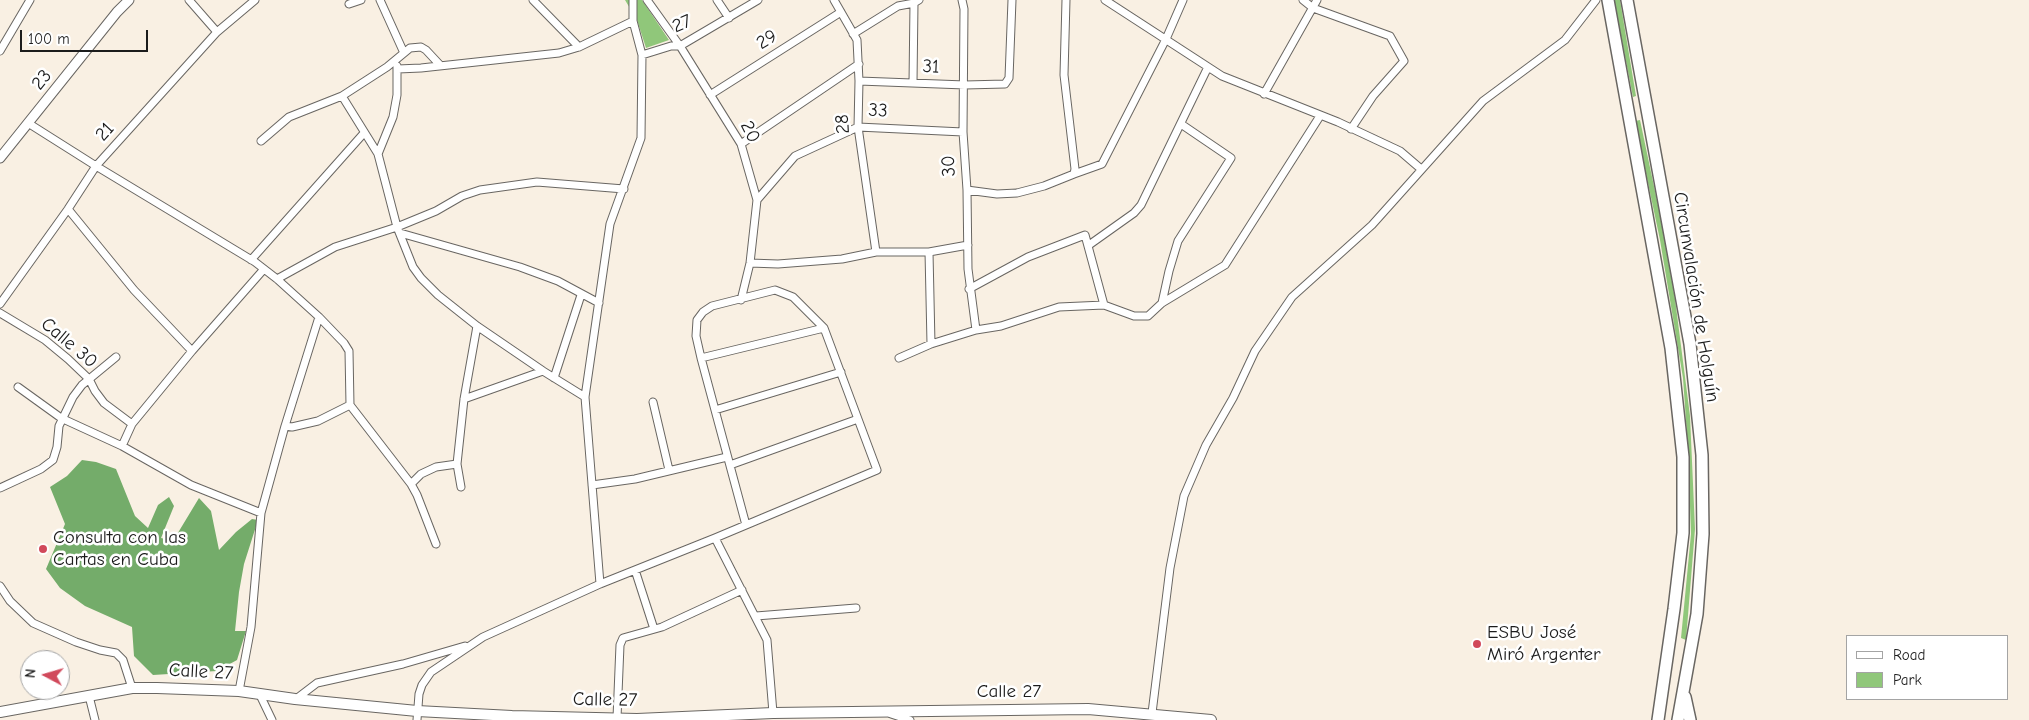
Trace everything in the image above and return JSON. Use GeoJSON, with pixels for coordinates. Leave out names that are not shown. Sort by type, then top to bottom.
{"type":"FeatureCollection","features":[{"type":"Feature","properties":{"kind":"highway","name":"Circunvalación de Holguín"},"geometry":{"type":"LineString","coordinates":[[1608,0],[1671,348],[1683,458],[1683,533],[1658,720]]}},
{"type":"Feature","properties":{"kind":"highway","name":"Circunvalación de Holguín"},"geometry":{"type":"LineString","coordinates":[[1626,0],[1690,344],[1702,454],[1703,534],[1697,614],[1678,720]]}},
{"type":"Feature","properties":{"kind":"highway"},"geometry":{"type":"LineString","coordinates":[[1684,690],[1690,720]]}},
{"type":"Feature","properties":{"kind":"highway"},"geometry":{"type":"LineString","coordinates":[[1649,720],[1662,696]]}},
{"type":"Feature","properties":{"kind":"main road","name":"Calle 27"},"geometry":{"type":"LineString","coordinates":[[0,712],[132,688],[239,691],[417,715],[512,718],[637,719],[757,717],[773,712],[882,711],[919,715],[1088,709],[1152,713],[1211,720]]}},
{"type":"Feature","properties":{"kind":"street"},"geometry":{"type":"LineString","coordinates":[[0,51],[30,0]]}},
{"type":"Feature","properties":{"kind":"street","name":"23"},"geometry":{"type":"LineString","coordinates":[[0,158],[117,12],[129,0]]}},
{"type":"Feature","properties":{"kind":"street"},"geometry":{"type":"LineString","coordinates":[[189,0],[218,32]]}},
{"type":"Feature","properties":{"kind":"street","name":"21"},"geometry":{"type":"LineString","coordinates":[[0,304],[68,209],[96,166],[218,32],[255,0]]}},
{"type":"Feature","properties":{"kind":"street"},"geometry":{"type":"LineString","coordinates":[[349,4],[361,0]]}},
{"type":"Feature","properties":{"kind":"street"},"geometry":{"type":"LineString","coordinates":[[380,0],[404,53]]}},
{"type":"Feature","properties":{"kind":"street"},"geometry":{"type":"LineString","coordinates":[[533,0],[579,47]]}},
{"type":"Feature","properties":{"kind":"street"},"geometry":{"type":"LineString","coordinates":[[600,584],[585,397],[610,224],[641,138],[642,55],[633,21],[634,0]]}},
{"type":"Feature","properties":{"kind":"street","name":"20"},"geometry":{"type":"LineString","coordinates":[[647,0],[680,46],[741,144],[757,200],[750,263],[741,300]]}},
{"type":"Feature","properties":{"kind":"street"},"geometry":{"type":"LineString","coordinates":[[717,0],[729,18]]}},
{"type":"Feature","properties":{"kind":"street","name":"27"},"geometry":{"type":"LineString","coordinates":[[642,55],[671,46],[680,46],[758,0]]}},
{"type":"Feature","properties":{"kind":"street","name":"28"},"geometry":{"type":"LineString","coordinates":[[834,0],[857,40],[859,64],[858,126],[876,252]]}},
{"type":"Feature","properties":{"kind":"street","name":"30"},"geometry":{"type":"LineString","coordinates":[[962,0],[964,9],[963,132],[967,190],[969,289],[976,330]]}},
{"type":"Feature","properties":{"kind":"street","name":"31"},"geometry":{"type":"LineString","coordinates":[[859,81],[1002,86],[1009,78],[1012,0]]}},
{"type":"Feature","properties":{"kind":"street"},"geometry":{"type":"LineString","coordinates":[[1066,0],[1064,75],[1074,174]]}},
{"type":"Feature","properties":{"kind":"street"},"geometry":{"type":"LineString","coordinates":[[1105,0],[1208,67],[1235,82],[1351,128],[1400,151],[1421,168]]}},
{"type":"Feature","properties":{"kind":"street"},"geometry":{"type":"LineString","coordinates":[[967,190],[998,194],[1017,193],[1044,186],[1102,164],[1166,39],[1183,0]]}},
{"type":"Feature","properties":{"kind":"street"},"geometry":{"type":"LineString","coordinates":[[1303,0],[1313,8],[1390,36],[1404,61],[1373,96],[1351,128]]}},
{"type":"Feature","properties":{"kind":"street"},"geometry":{"type":"LineString","coordinates":[[1264,94],[1317,0]]}},
{"type":"Feature","properties":{"kind":"street"},"geometry":{"type":"LineString","coordinates":[[1152,713],[1170,568],[1184,496],[1206,444],[1233,398],[1255,351],[1292,297],[1372,225],[1421,168],[1483,101],[1565,40],[1596,0]]}},
{"type":"Feature","properties":{"kind":"street"},"geometry":{"type":"LineString","coordinates":[[854,34],[898,6],[917,2],[913,83]]}},
{"type":"Feature","properties":{"kind":"street","name":"29"},"geometry":{"type":"LineString","coordinates":[[710,95],[841,12]]}},
{"type":"Feature","properties":{"kind":"street"},"geometry":{"type":"LineString","coordinates":[[398,69],[559,53],[579,47],[633,21]]}},
{"type":"Feature","properties":{"kind":"street"},"geometry":{"type":"LineString","coordinates":[[261,141],[289,117],[342,96],[410,48],[421,47],[440,65]]}},
{"type":"Feature","properties":{"kind":"street"},"geometry":{"type":"LineString","coordinates":[[378,154],[392,117],[397,95],[398,69],[394,61]]}},
{"type":"Feature","properties":{"kind":"street"},"geometry":{"type":"LineString","coordinates":[[741,144],[859,64]]}},
{"type":"Feature","properties":{"kind":"street"},"geometry":{"type":"LineString","coordinates":[[1089,245],[1141,206],[1208,67]]}},
{"type":"Feature","properties":{"kind":"street"},"geometry":{"type":"LineString","coordinates":[[342,96],[378,154],[399,230],[413,267],[421,278],[438,295],[478,326],[543,371],[585,397]]}},
{"type":"Feature","properties":{"kind":"street"},"geometry":{"type":"LineString","coordinates":[[899,358],[932,344],[976,330],[1001,326],[1060,307],[1104,305],[1134,316],[1148,316],[1162,303],[1224,265],[1320,116]]}},
{"type":"Feature","properties":{"kind":"street"},"geometry":{"type":"LineString","coordinates":[[28,123],[251,260],[277,279],[319,317],[344,343],[349,351],[350,405],[411,484],[417,494],[436,544]]}},
{"type":"Feature","properties":{"kind":"street"},"geometry":{"type":"LineString","coordinates":[[1162,303],[1178,241],[1231,158],[1181,124]]}},
{"type":"Feature","properties":{"kind":"street","name":"33"},"geometry":{"type":"LineString","coordinates":[[757,200],[795,156],[858,126],[963,132]]}},
{"type":"Feature","properties":{"kind":"street"},"geometry":{"type":"LineString","coordinates":[[251,260],[364,133]]}},
{"type":"Feature","properties":{"kind":"street"},"geometry":{"type":"LineString","coordinates":[[399,230],[462,196],[480,190],[537,182],[624,189]]}},
{"type":"Feature","properties":{"kind":"street"},"geometry":{"type":"LineString","coordinates":[[68,209],[134,290],[192,351]]}},
{"type":"Feature","properties":{"kind":"street"},"geometry":{"type":"LineString","coordinates":[[277,279],[335,247],[389,230],[399,230],[520,267],[558,281],[599,303]]}},
{"type":"Feature","properties":{"kind":"street"},"geometry":{"type":"LineString","coordinates":[[969,289],[1028,257],[1085,235],[1104,305]]}},
{"type":"Feature","properties":{"kind":"street"},"geometry":{"type":"LineString","coordinates":[[750,263],[778,264],[842,259],[876,252],[929,252],[968,245]]}},
{"type":"Feature","properties":{"kind":"street"},"geometry":{"type":"LineString","coordinates":[[929,252],[932,344]]}},
{"type":"Feature","properties":{"kind":"street"},"geometry":{"type":"LineString","coordinates":[[122,446],[132,424],[192,351],[264,269]]}},
{"type":"Feature","properties":{"kind":"street"},"geometry":{"type":"LineString","coordinates":[[417,715],[422,685],[431,672],[472,644],[515,621],[600,584],[746,525],[877,470],[824,328],[793,297],[775,290],[712,306],[703,312],[698,320],[696,336],[746,525]]}},
{"type":"Feature","properties":{"kind":"street"},"geometry":{"type":"LineString","coordinates":[[554,378],[581,295]]}},
{"type":"Feature","properties":{"kind":"street","name":"Calle 30"},"geometry":{"type":"LineString","coordinates":[[0,313],[45,340],[89,379],[104,404],[132,424]]}},
{"type":"Feature","properties":{"kind":"street"},"geometry":{"type":"LineString","coordinates":[[239,691],[251,627],[261,513],[285,426],[319,317]]}},
{"type":"Feature","properties":{"kind":"street"},"geometry":{"type":"LineString","coordinates":[[462,488],[457,464],[464,399],[478,326]]}},
{"type":"Feature","properties":{"kind":"street"},"geometry":{"type":"LineString","coordinates":[[701,358],[824,328]]}},
{"type":"Feature","properties":{"kind":"street"},"geometry":{"type":"LineString","coordinates":[[0,488],[41,470],[53,460],[61,418],[73,398],[89,379],[116,357]]}},
{"type":"Feature","properties":{"kind":"street"},"geometry":{"type":"LineString","coordinates":[[464,399],[543,371]]}},
{"type":"Feature","properties":{"kind":"street"},"geometry":{"type":"LineString","coordinates":[[715,410],[841,372]]}},
{"type":"Feature","properties":{"kind":"street"},"geometry":{"type":"LineString","coordinates":[[18,386],[61,418],[122,446],[191,485],[261,513]]}},
{"type":"Feature","properties":{"kind":"street"},"geometry":{"type":"LineString","coordinates":[[653,402],[669,470]]}},
{"type":"Feature","properties":{"kind":"street"},"geometry":{"type":"LineString","coordinates":[[285,426],[292,427],[318,421],[350,405]]}},
{"type":"Feature","properties":{"kind":"street"},"geometry":{"type":"LineString","coordinates":[[730,465],[858,419]]}},
{"type":"Feature","properties":{"kind":"street"},"geometry":{"type":"LineString","coordinates":[[592,485],[635,479],[727,456]]}},
{"type":"Feature","properties":{"kind":"street"},"geometry":{"type":"LineString","coordinates":[[411,484],[421,474],[436,467],[457,464]]}},
{"type":"Feature","properties":{"kind":"street"},"geometry":{"type":"LineString","coordinates":[[714,538],[767,640],[773,712]]}},
{"type":"Feature","properties":{"kind":"street"},"geometry":{"type":"LineString","coordinates":[[636,570],[654,629]]}},
{"type":"Feature","properties":{"kind":"street"},"geometry":{"type":"LineString","coordinates":[[0,586],[10,600],[33,623],[76,642],[116,653],[123,660],[132,688]]}},
{"type":"Feature","properties":{"kind":"street"},"geometry":{"type":"LineString","coordinates":[[617,718],[620,645],[623,638],[662,627],[742,590]]}},
{"type":"Feature","properties":{"kind":"street"},"geometry":{"type":"LineString","coordinates":[[756,616],[856,608]]}},
{"type":"Feature","properties":{"kind":"street"},"geometry":{"type":"LineString","coordinates":[[295,699],[317,683],[403,664],[472,644]]}},
{"type":"Feature","properties":{"kind":"street"},"geometry":{"type":"LineString","coordinates":[[260,694],[272,720]]}},
{"type":"Feature","properties":{"kind":"street"},"geometry":{"type":"LineString","coordinates":[[89,696],[95,720]]}},
{"type":"Feature","properties":{"kind":"street"},"geometry":{"type":"LineString","coordinates":[[882,711],[910,720]]}},
{"type":"Feature","properties":{"kind":"green space"},"geometry":{"type":"Polygon","coordinates":[[[625,0],[642,0],[669,40],[646,48],[637,20],[625,0]]]}},
{"type":"Feature","properties":{"kind":"green space"},"geometry":{"type":"Polygon","coordinates":[[[1614,0],[1620,0],[1636,96],[1633,97],[1614,0]]]}},
{"type":"Feature","properties":{"kind":"green space"},"geometry":{"type":"Polygon","coordinates":[[[1640,120],[1675,299],[1690,416],[1695,529],[1686,640],[1681,638],[1691,534],[1683,378],[1660,240],[1635,121],[1640,120]]]}},
{"type":"Feature","properties":{"kind":"green space"},"geometry":{"type":"Polygon","coordinates":[[[82,460],[96,462],[116,469],[135,516],[148,528],[158,505],[169,497],[174,506],[161,538],[173,541],[199,498],[211,511],[219,550],[252,519],[258,520],[244,564],[239,592],[235,631],[246,631],[237,660],[217,671],[153,675],[134,656],[132,627],[85,606],[60,588],[46,569],[65,524],[50,487],[67,476],[82,460]]]}},
{"type":"Feature","properties":{"kind":"place","name":"Consulta con las Cartas en Cuba"},"geometry":{"type":"Point","coordinates":[43,549]}},
{"type":"Feature","properties":{"kind":"place","name":"ESBU José Miró Argenter"},"geometry":{"type":"Point","coordinates":[1477,644]}}]}
